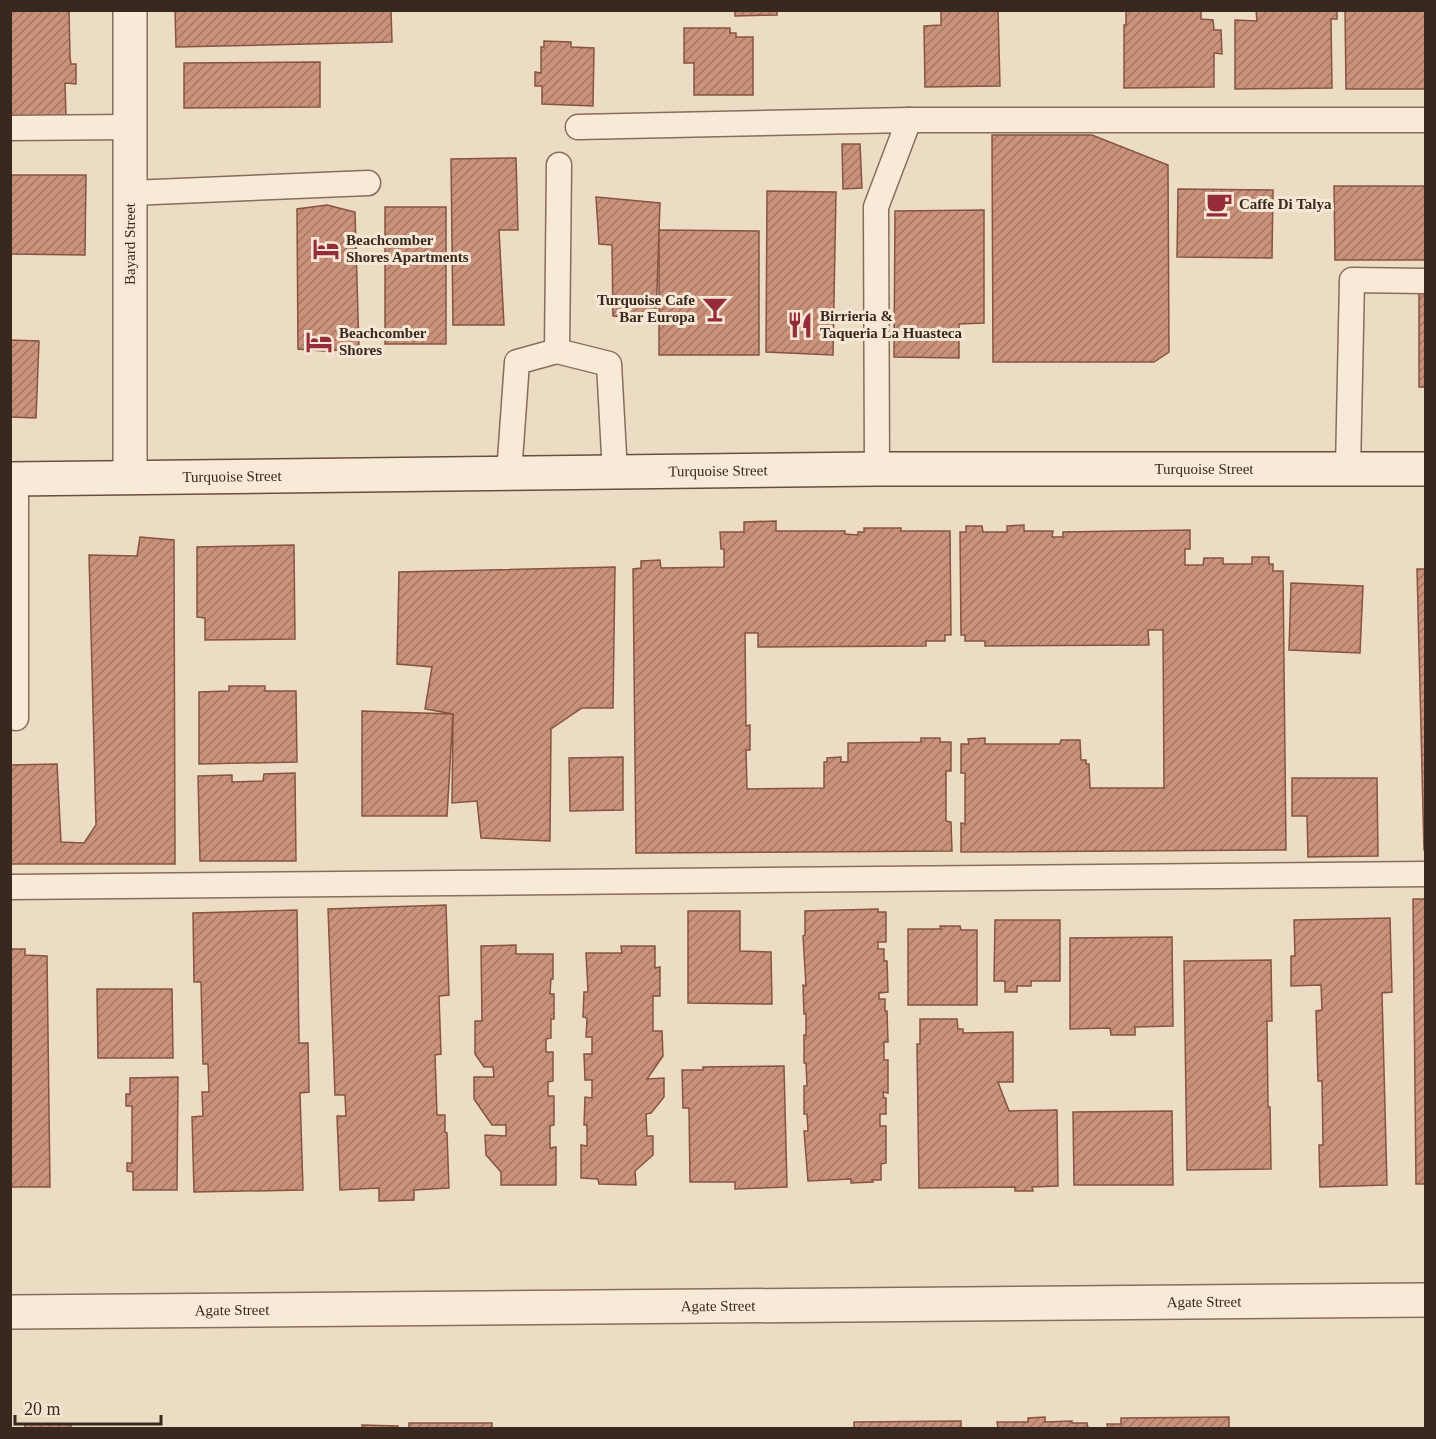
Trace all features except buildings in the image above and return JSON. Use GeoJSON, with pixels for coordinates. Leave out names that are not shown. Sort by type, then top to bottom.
{"type":"FeatureCollection","features":[{"type":"Feature","properties":{"kind":"street","name":"Bayard Street"},"geometry":{"type":"LineString","coordinates":[[130,10],[130,477]]}},
{"type":"Feature","properties":{"kind":"street","name":"Turquoise Street"},"geometry":{"type":"LineString","coordinates":[[13,479],[877,470],[1425,469]]}},
{"type":"Feature","properties":{"kind":"street","name":"Agate Street"},"geometry":{"type":"LineString","coordinates":[[10,1312],[1425,1300]]}},
{"type":"Feature","properties":{"kind":"lane"},"geometry":{"type":"LineString","coordinates":[[877,470],[876,207],[909,120]]}},
{"type":"Feature","properties":{"kind":"lane"},"geometry":{"type":"LineString","coordinates":[[578,128],[909,120],[1425,120]]}},
{"type":"Feature","properties":{"kind":"lane"},"geometry":{"type":"LineString","coordinates":[[10,128],[130,127]]}},
{"type":"Feature","properties":{"kind":"lane"},"geometry":{"type":"LineString","coordinates":[[557,351],[559,165]]}},
{"type":"Feature","properties":{"kind":"lane"},"geometry":{"type":"LineString","coordinates":[[129,193],[368,183]]}},
{"type":"Feature","properties":{"kind":"lane"},"geometry":{"type":"LineString","coordinates":[[1348,469],[1352,280],[1425,281]]}},
{"type":"Feature","properties":{"kind":"lane"},"geometry":{"type":"LineString","coordinates":[[509,474],[517,362],[557,351],[609,364],[615,473]]}},
{"type":"Feature","properties":{"kind":"lane"},"geometry":{"type":"LineString","coordinates":[[13,479],[16,718]]}},
{"type":"Feature","properties":{"kind":"lane"},"geometry":{"type":"LineString","coordinates":[[10,887],[1425,874]]}},
{"type":"Feature","properties":{"kind":"place","name":"Caffe Di Talya"},"geometry":{"type":"Point","coordinates":[1219,204]}},
{"type":"Feature","properties":{"kind":"place","name":"Beachcomber Shores Apartments"},"geometry":{"type":"Point","coordinates":[326,249]}},
{"type":"Feature","properties":{"kind":"place","name":"Turquoise Cafe Bar Europa"},"geometry":{"type":"Point","coordinates":[715,309]}},
{"type":"Feature","properties":{"kind":"place","name":"Birrieria & Taqueria La Huasteca"},"geometry":{"type":"Point","coordinates":[800,325]}},
{"type":"Feature","properties":{"kind":"place","name":"Beachcomber Shores"},"geometry":{"type":"Point","coordinates":[319,342]}}]}
